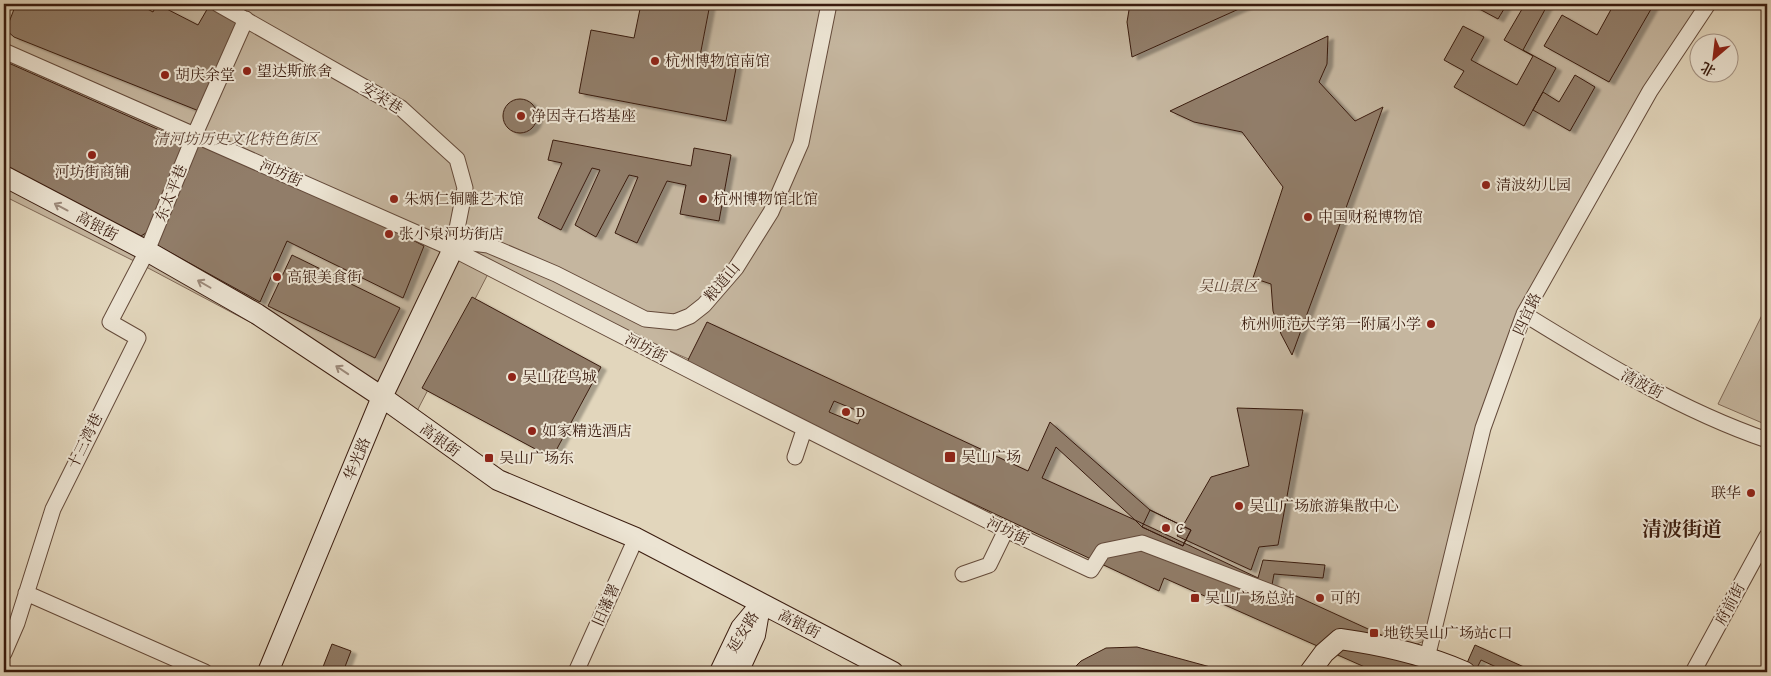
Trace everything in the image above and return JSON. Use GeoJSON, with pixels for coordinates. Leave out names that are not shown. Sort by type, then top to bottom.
{"type":"FeatureCollection","features":[{"type":"Feature","properties":{"kind":"street","name":"安荣巷"},"geometry":{"type":"LineString","coordinates":[[218,4],[401,108],[457,159],[465,188],[453,249]]}},
{"type":"Feature","properties":{"kind":"street","name":"粮道山"},"geometry":{"type":"LineString","coordinates":[[453,249],[472,243],[488,245],[556,274],[645,319],[675,322],[690,316],[704,305],[736,268],[771,212],[801,143],[829,4]]}},
{"type":"Feature","properties":{"kind":"street","name":"四宜路"},"geometry":{"type":"LineString","coordinates":[[1427,658],[1482,428],[1524,314],[1650,91],[1708,4]]}},
{"type":"Feature","properties":{"kind":"street","name":"东太平巷"},"geometry":{"type":"LineString","coordinates":[[147,251],[194,134],[246,19]]}},
{"type":"Feature","properties":{"kind":"street","name":"河坊街"},"geometry":{"type":"LineString","coordinates":[[4,51],[453,249],[1006,530],[1091,570],[1103,551],[1142,543],[1281,596]]}},
{"type":"Feature","properties":{"kind":"street","name":"高银街"},"geometry":{"type":"LineString","coordinates":[[4,176],[147,251],[257,314],[382,398],[498,480],[636,538],[892,672]]}},
{"type":"Feature","properties":{"kind":"street","name":"华光路"},"geometry":{"type":"LineString","coordinates":[[268,672],[382,398],[453,249]]}},
{"type":"Feature","properties":{"kind":"street","name":"十三湾巷"},"geometry":{"type":"LineString","coordinates":[[4,653],[17,623],[53,509],[138,338],[110,322],[147,251]]}},
{"type":"Feature","properties":{"kind":"street","name":"清波街"},"geometry":{"type":"LineString","coordinates":[[1524,314],[1621,374],[1731,428],[1767,440]]}},
{"type":"Feature","properties":{"kind":"street"},"geometry":{"type":"LineString","coordinates":[[795,457],[803,433]]}},
{"type":"Feature","properties":{"kind":"street"},"geometry":{"type":"LineString","coordinates":[[963,574],[989,565],[1006,530]]}},
{"type":"Feature","properties":{"kind":"street","name":"府前街"},"geometry":{"type":"LineString","coordinates":[[1693,672],[1767,536]]}},
{"type":"Feature","properties":{"kind":"street","name":"旧藩署"},"geometry":{"type":"LineString","coordinates":[[576,672],[636,538]]}},
{"type":"Feature","properties":{"kind":"street"},"geometry":{"type":"LineString","coordinates":[[26,593],[205,672]]}},
{"type":"Feature","properties":{"kind":"street","name":"延安路"},"geometry":{"type":"LineString","coordinates":[[720,672],[741,628],[761,604]]}},
{"type":"Feature","properties":{"kind":"street","name":"延安路"},"geometry":{"type":"LineString","coordinates":[[738,672],[756,635],[761,604]]}},
{"type":"Feature","properties":{"kind":"street"},"geometry":{"type":"LineString","coordinates":[[1310,672],[1324,653],[1340,640],[1371,644],[1427,658],[1466,672]]}},
{"type":"Feature","properties":{"kind":"green space","name":"吴山景区"},"geometry":{"type":"Polygon","coordinates":[[[4,4],[1705,4],[1497,374],[1434,637],[1412,646],[1186,576],[489,272],[417,411],[150,269],[4,196],[4,4]]]}},
{"type":"Feature","properties":{"kind":"green space"},"geometry":{"type":"Polygon","coordinates":[[[1767,305],[1767,425],[1718,404],[1767,305]]]}},
{"type":"Feature","properties":{"kind":"building","name":"胡庆余堂"},"geometry":{"type":"Polygon","coordinates":[[[16,4],[138,4],[153,12],[157,4],[198,25],[209,6],[242,24],[204,113],[14,37],[6,30],[16,4]]]}},
{"type":"Feature","properties":{"kind":"building","name":"杭州博物馆南馆"},"geometry":{"type":"Polygon","coordinates":[[[641,4],[710,4],[700,56],[737,63],[726,121],[579,93],[591,30],[634,38],[641,4]]]}},
{"type":"Feature","properties":{"kind":"building"},"geometry":{"type":"Polygon","coordinates":[[[1130,4],[1250,4],[1132,57],[1127,22],[1130,4]]]}},
{"type":"Feature","properties":{"kind":"building"},"geometry":{"type":"Polygon","coordinates":[[[1470,4],[1507,4],[1498,19],[1470,4]]]}},
{"type":"Feature","properties":{"kind":"building"},"geometry":{"type":"Polygon","coordinates":[[[1525,4],[1548,4],[1523,50],[1556,68],[1524,126],[1454,87],[1464,71],[1444,60],[1463,26],[1484,37],[1471,60],[1517,85],[1533,56],[1504,40],[1525,4]]]}},
{"type":"Feature","properties":{"kind":"building"},"geometry":{"type":"Polygon","coordinates":[[[1614,4],[1654,4],[1609,82],[1544,46],[1562,15],[1597,35],[1614,4]]]}},
{"type":"Feature","properties":{"kind":"building","name":"中国财税博物馆"},"geometry":{"type":"Polygon","coordinates":[[[1328,36],[1327,64],[1319,82],[1355,121],[1383,107],[1292,355],[1281,334],[1273,311],[1271,284],[1253,278],[1283,187],[1242,132],[1194,122],[1170,111],[1328,36]]]}},
{"type":"Feature","properties":{"kind":"building","name":"河坊街商铺"},"geometry":{"type":"Polygon","coordinates":[[[4,61],[182,140],[185,144],[149,231],[141,236],[4,167],[4,61]]]}},
{"type":"Feature","properties":{"kind":"building"},"geometry":{"type":"Polygon","coordinates":[[[1575,75],[1595,87],[1570,131],[1533,110],[1543,92],[1559,102],[1575,75]]]}},
{"type":"Feature","properties":{"kind":"building","name":"净因寺石塔基座"},"geometry":{"type":"Polygon","coordinates":[[[520,99],[532,104],[537,116],[532,128],[520,133],[508,128],[503,116],[508,104],[520,99]]]}},
{"type":"Feature","properties":{"kind":"building","name":"杭州博物馆北馆"},"geometry":{"type":"Polygon","coordinates":[[[553,140],[691,166],[694,148],[731,155],[719,221],[680,214],[686,185],[667,181],[637,243],[615,233],[638,177],[629,175],[596,237],[575,225],[600,170],[592,168],[561,230],[538,218],[562,163],[548,160],[553,140]]]}},
{"type":"Feature","properties":{"kind":"building"},"geometry":{"type":"Polygon","coordinates":[[[196,144],[378,222],[424,246],[403,298],[287,241],[260,302],[155,244],[196,144]]]}},
{"type":"Feature","properties":{"kind":"building"},"geometry":{"type":"Polygon","coordinates":[[[292,255],[400,308],[375,358],[268,306],[292,255]]]}},
{"type":"Feature","properties":{"kind":"building","name":"吴山花鸟城"},"geometry":{"type":"Polygon","coordinates":[[[472,297],[601,367],[552,458],[422,388],[472,297]]]}},
{"type":"Feature","properties":{"kind":"building","name":"吴山广场"},"geometry":{"type":"Polygon","coordinates":[[[707,322],[1028,471],[1050,422],[1150,510],[1191,530],[1184,543],[1258,578],[1263,560],[1325,565],[1323,578],[1274,574],[1272,585],[1462,672],[1376,672],[1164,578],[1159,591],[776,411],[685,366],[707,322]],[[1056,447],[1042,478],[1135,520],[1056,447]],[[1135,520],[1142,527],[1183,546],[1184,543],[1135,520]]]}},
{"type":"Feature","properties":{"kind":"building","name":"D"},"geometry":{"type":"Polygon","coordinates":[[[834,401],[863,413],[858,424],[829,412],[834,401]]]}},
{"type":"Feature","properties":{"kind":"building","name":"吴山广场旅游集散中心"},"geometry":{"type":"Polygon","coordinates":[[[1237,408],[1303,410],[1278,545],[1259,547],[1251,570],[1177,536],[1211,477],[1249,466],[1237,408]]]}},
{"type":"Feature","properties":{"kind":"building","name":"C"},"geometry":{"type":"Polygon","coordinates":[[[1150,510],[1191,530],[1183,546],[1142,527],[1150,510]]]}},
{"type":"Feature","properties":{"kind":"building"},"geometry":{"type":"Polygon","coordinates":[[[332,644],[351,651],[343,672],[321,672],[332,644]]]}},
{"type":"Feature","properties":{"kind":"building"},"geometry":{"type":"Polygon","coordinates":[[[1475,645],[1535,672],[1507,672],[1481,660],[1475,672],[1463,672],[1475,645]]]}},
{"type":"Feature","properties":{"kind":"building"},"geometry":{"type":"Polygon","coordinates":[[[1137,647],[1214,668],[1222,672],[1070,672],[1081,661],[1106,648],[1137,647]]]}},
{"type":"Feature","properties":{"kind":"building"},"geometry":{"type":"Polygon","coordinates":[[[777,667],[796,672],[774,672],[777,667]]]}},
{"type":"Feature","properties":{"kind":"place","name":"杭州博物馆南馆"},"geometry":{"type":"Point","coordinates":[655,61]}},
{"type":"Feature","properties":{"kind":"place","name":"望达斯旅舍"},"geometry":{"type":"Point","coordinates":[247,71]}},
{"type":"Feature","properties":{"kind":"place","name":"胡庆余堂"},"geometry":{"type":"Point","coordinates":[165,75]}},
{"type":"Feature","properties":{"kind":"place","name":"净因寺石塔基座"},"geometry":{"type":"Point","coordinates":[521,116]}},
{"type":"Feature","properties":{"kind":"place","name":"河坊街商铺"},"geometry":{"type":"Point","coordinates":[92,155]}},
{"type":"Feature","properties":{"kind":"place","name":"清波幼儿园"},"geometry":{"type":"Point","coordinates":[1486,185]}},
{"type":"Feature","properties":{"kind":"place","name":"朱炳仁铜雕艺术馆"},"geometry":{"type":"Point","coordinates":[394,199]}},
{"type":"Feature","properties":{"kind":"place","name":"杭州博物馆北馆"},"geometry":{"type":"Point","coordinates":[703,199]}},
{"type":"Feature","properties":{"kind":"place","name":"中国财税博物馆"},"geometry":{"type":"Point","coordinates":[1308,217]}},
{"type":"Feature","properties":{"kind":"place","name":"张小泉河坊街店"},"geometry":{"type":"Point","coordinates":[389,234]}},
{"type":"Feature","properties":{"kind":"place","name":"高银美食街"},"geometry":{"type":"Point","coordinates":[277,277]}},
{"type":"Feature","properties":{"kind":"place","name":"杭州师范大学第一附属小学"},"geometry":{"type":"Point","coordinates":[1431,324]}},
{"type":"Feature","properties":{"kind":"place","name":"吴山花鸟城"},"geometry":{"type":"Point","coordinates":[512,377]}},
{"type":"Feature","properties":{"kind":"place","name":"D"},"geometry":{"type":"Point","coordinates":[846,412]}},
{"type":"Feature","properties":{"kind":"place","name":"如家精选酒店"},"geometry":{"type":"Point","coordinates":[532,431]}},
{"type":"Feature","properties":{"kind":"place","name":"吴山广场"},"geometry":{"type":"Point","coordinates":[950,457]}},
{"type":"Feature","properties":{"kind":"place","name":"吴山广场东"},"geometry":{"type":"Point","coordinates":[489,458]}},
{"type":"Feature","properties":{"kind":"place","name":"联华"},"geometry":{"type":"Point","coordinates":[1751,493]}},
{"type":"Feature","properties":{"kind":"place","name":"吴山广场旅游集散中心"},"geometry":{"type":"Point","coordinates":[1239,506]}},
{"type":"Feature","properties":{"kind":"place","name":"C"},"geometry":{"type":"Point","coordinates":[1166,528]}},
{"type":"Feature","properties":{"kind":"place","name":"吴山广场总站"},"geometry":{"type":"Point","coordinates":[1195,598]}},
{"type":"Feature","properties":{"kind":"place","name":"可的"},"geometry":{"type":"Point","coordinates":[1320,598]}},
{"type":"Feature","properties":{"kind":"place","name":"地铁吴山广场站C口"},"geometry":{"type":"Point","coordinates":[1374,633]}},
{"type":"Feature","properties":{"kind":"district","name":"清波街道"},"geometry":{"type":"Point","coordinates":[1682,529]}},
{"type":"Feature","properties":{"kind":"park label","name":"清河坊历史文化特色街区"},"geometry":{"type":"Point","coordinates":[236,139]}}]}
